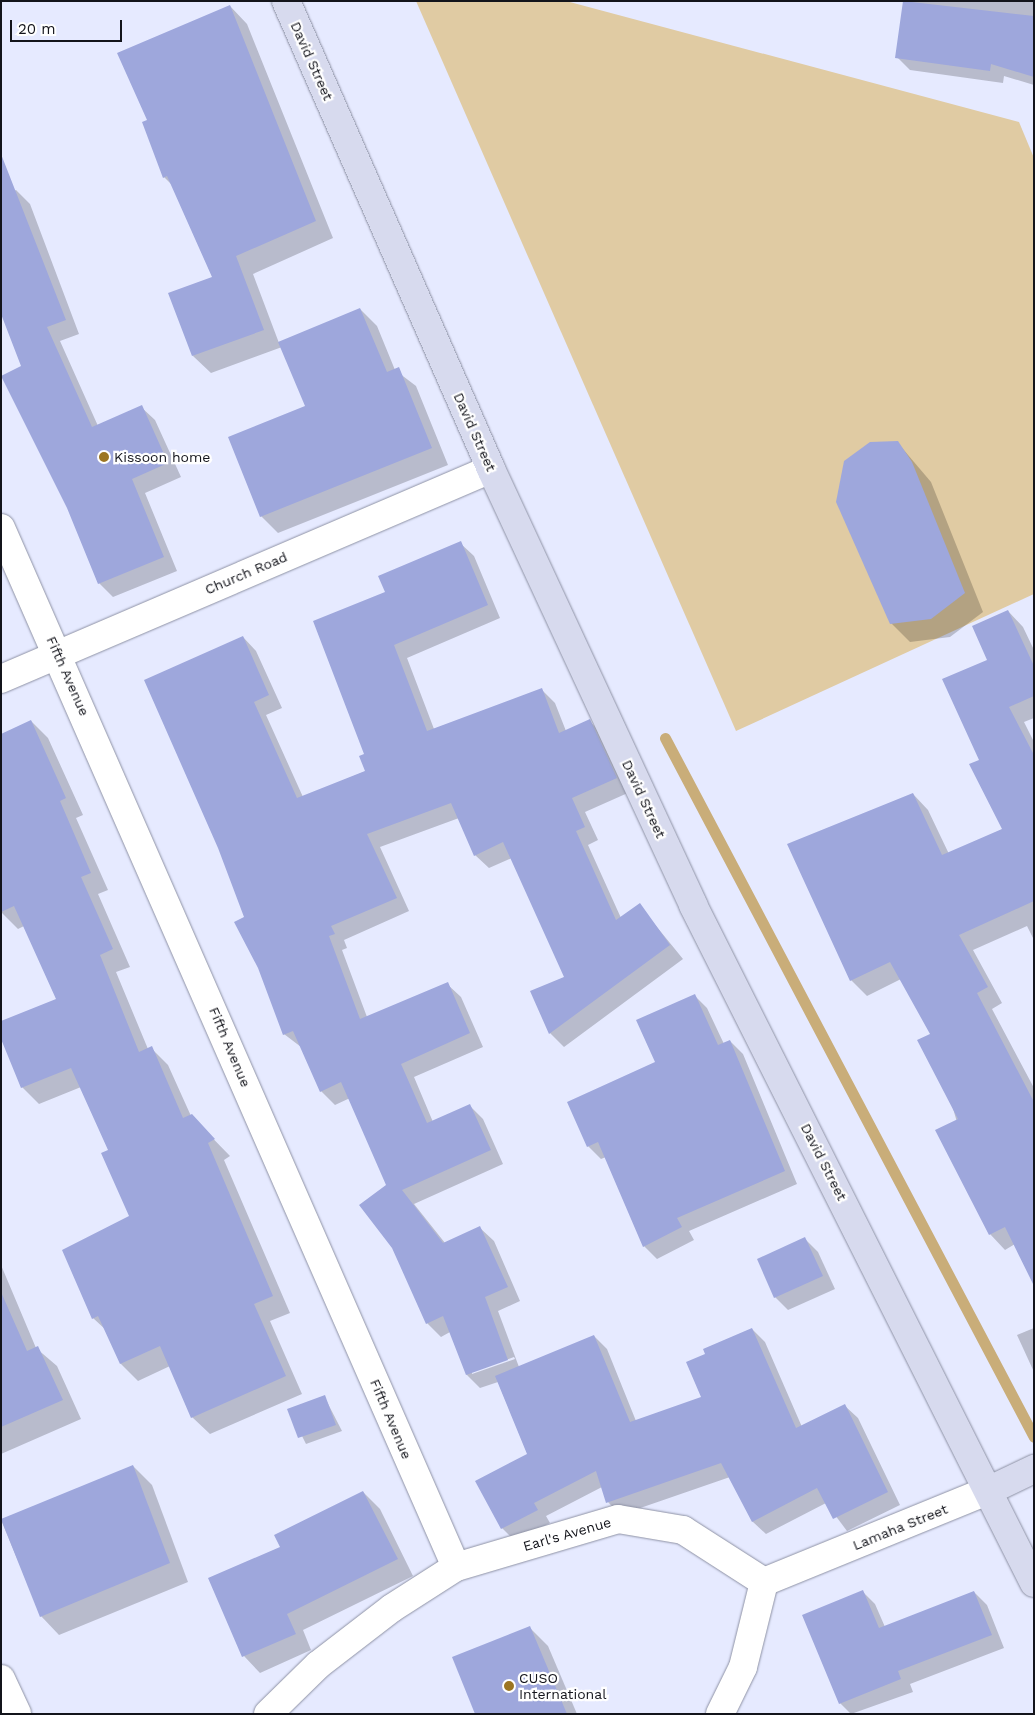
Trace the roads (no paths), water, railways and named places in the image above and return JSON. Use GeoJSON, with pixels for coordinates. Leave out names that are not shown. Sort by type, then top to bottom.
{"type":"FeatureCollection","features":[{"type":"Feature","properties":{"kind":"street","name":"David Street"},"geometry":{"type":"LineString","coordinates":[[286,1],[491,469],[693,905],[990,1490],[1034,1582]]}},
{"type":"Feature","properties":{"kind":"street","name":"Church Road"},"geometry":{"type":"LineString","coordinates":[[1,679],[491,469]]}},
{"type":"Feature","properties":{"kind":"street","name":"Fifth Avenue"},"geometry":{"type":"LineString","coordinates":[[1,528],[59,653],[456,1567]]}},
{"type":"Feature","properties":{"kind":"street","name":"Lamaha Street"},"geometry":{"type":"LineString","coordinates":[[764,1582],[990,1490],[1032,1470]]}},
{"type":"Feature","properties":{"kind":"street","name":"Earl's Avenue"},"geometry":{"type":"LineString","coordinates":[[268,1714],[318,1665],[392,1608],[456,1567],[618,1519],[683,1530],[764,1582]]}},
{"type":"Feature","properties":{"kind":"street"},"geometry":{"type":"LineString","coordinates":[[720,1714],[743,1667],[764,1582]]}},
{"type":"Feature","properties":{"kind":"street"},"geometry":{"type":"LineString","coordinates":[[1,1679],[17,1714]]}},
{"type":"Feature","properties":{"kind":"waterway"},"geometry":{"type":"LineString","coordinates":[[665,738],[1034,1437]]}},
{"type":"Feature","properties":{"kind":"place","name":"Kissoon home"},"geometry":{"type":"Point","coordinates":[104,457]}},
{"type":"Feature","properties":{"kind":"place","name":"CUSO International"},"geometry":{"type":"Point","coordinates":[509,1686]}}]}
